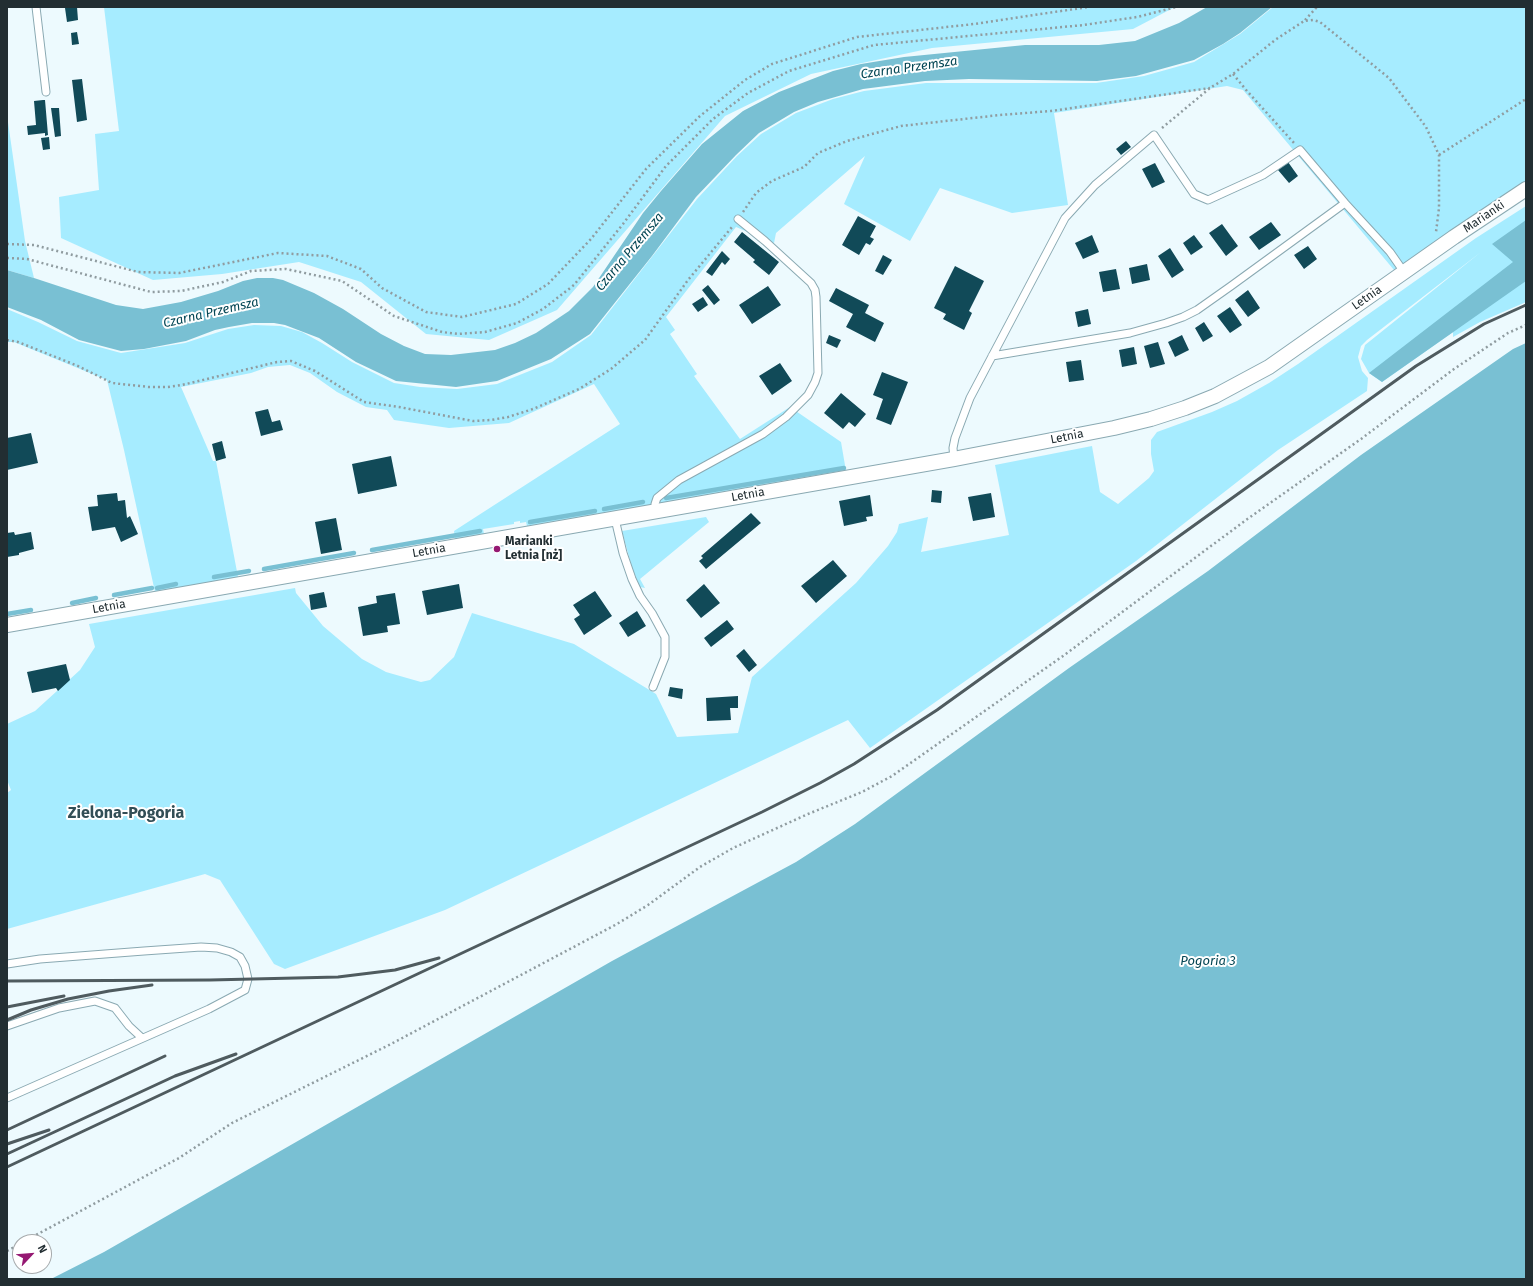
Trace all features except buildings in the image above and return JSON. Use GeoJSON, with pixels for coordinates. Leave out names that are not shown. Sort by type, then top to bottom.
{"type":"FeatureCollection","features":[{"type":"Feature","properties":{"kind":"street","name":"Marianki"},"geometry":{"type":"LineString","coordinates":[[1442,245],[1526,189]]}},
{"type":"Feature","properties":{"kind":"street","name":"Letnia"},"geometry":{"type":"LineString","coordinates":[[7,625],[954,459],[1129,425],[1174,412],[1206,400],[1242,383],[1275,363],[1442,245]]}},
{"type":"Feature","properties":{"kind":"lane"},"geometry":{"type":"LineString","coordinates":[[36,7],[46,92]]}},
{"type":"Feature","properties":{"kind":"lane"},"geometry":{"type":"LineString","coordinates":[[954,459],[953,443],[970,398],[1065,218],[1095,184],[1154,135],[1194,194],[1208,200],[1263,175],[1300,150],[1345,203],[1390,252],[1404,272]]}},
{"type":"Feature","properties":{"kind":"lane"},"geometry":{"type":"LineString","coordinates":[[992,356],[1130,333],[1183,317],[1197,310],[1345,203]]}},
{"type":"Feature","properties":{"kind":"lane"},"geometry":{"type":"LineString","coordinates":[[656,511],[655,504],[657,498],[679,480],[763,434],[786,417],[808,395],[818,373],[815,290],[811,283],[765,241],[738,219]]}},
{"type":"Feature","properties":{"kind":"lane"},"geometry":{"type":"LineString","coordinates":[[615,518],[623,553],[632,579],[640,596],[665,637],[665,657],[653,687]]}},
{"type":"Feature","properties":{"kind":"lane"},"geometry":{"type":"LineString","coordinates":[[7,964],[40,959],[200,947],[217,948],[231,952],[240,958],[245,966],[248,979],[245,990],[209,1009],[7,1098]]}},
{"type":"Feature","properties":{"kind":"lane"},"geometry":{"type":"LineString","coordinates":[[7,1026],[59,1008],[95,1001],[115,1008],[129,1026],[142,1038]]}},
{"type":"Feature","properties":{"kind":"path"},"geometry":{"type":"LineString","coordinates":[[7,244],[34,245],[138,272],[179,273],[278,253],[327,256],[361,269],[382,288],[426,312],[462,317],[516,304],[548,284],[591,239],[646,169],[700,116],[745,80],[772,64],[857,37],[974,24],[1088,7]]}},
{"type":"Feature","properties":{"kind":"path"},"geometry":{"type":"LineString","coordinates":[[7,258],[27,259],[150,292],[181,291],[223,282],[251,271],[286,269],[342,281],[394,316],[442,332],[458,334],[484,332],[517,323],[543,310],[574,285],[623,224],[666,166],[713,119],[748,93],[789,71],[874,45],[1084,25],[1136,17],[1176,7]]}},
{"type":"Feature","properties":{"kind":"path"},"geometry":{"type":"LineString","coordinates":[[1154,135],[1210,88],[1234,74],[1275,40],[1304,21],[1317,7]]}},
{"type":"Feature","properties":{"kind":"path"},"geometry":{"type":"LineString","coordinates":[[1304,21],[1313,20],[1320,22],[1389,78],[1426,126],[1439,155],[1439,208],[1436,228],[1437,237],[1442,245]]}},
{"type":"Feature","properties":{"kind":"path"},"geometry":{"type":"LineString","coordinates":[[1234,74],[1247,91],[1300,150]]}},
{"type":"Feature","properties":{"kind":"path"},"geometry":{"type":"LineString","coordinates":[[7,340],[18,342],[78,366],[112,383],[149,387],[168,387],[277,362],[291,361],[315,371],[364,402],[473,420],[491,420],[508,417],[579,389],[611,369],[645,340],[688,280],[738,219],[756,193],[772,181],[804,167],[818,153],[847,140],[901,126],[1051,111],[1210,88]]}},
{"type":"Feature","properties":{"kind":"path"},"geometry":{"type":"LineString","coordinates":[[1439,155],[1526,99]]}},
{"type":"Feature","properties":{"kind":"path"},"geometry":{"type":"LineString","coordinates":[[38,1234],[185,1154],[232,1123],[391,1044],[617,924],[648,906],[700,867],[733,848],[808,814],[862,792],[892,776],[1062,656],[1454,369],[1508,333],[1526,325]]}},
{"type":"Feature","properties":{"kind":"shaded area"},"geometry":{"type":"Polygon","coordinates":[[[104,7],[1175,7],[1133,29],[932,48],[811,74],[725,116],[557,310],[489,340],[426,334],[361,282],[299,262],[222,274],[153,280],[61,238],[59,197],[99,190],[95,134],[119,131],[104,7]]]}},
{"type":"Feature","properties":{"kind":"shaded area"},"geometry":{"type":"Polygon","coordinates":[[[1273,7],[1523,7],[1526,9],[1526,181],[1394,270],[1243,90],[1227,86],[1054,113],[1068,205],[1012,213],[940,188],[910,241],[844,204],[865,156],[776,233],[774,243],[736,227],[666,317],[675,330],[670,334],[697,374],[694,376],[740,439],[790,407],[841,442],[846,471],[527,526],[526,522],[514,522],[514,524],[483,529],[484,534],[455,539],[454,531],[620,424],[594,384],[509,423],[449,428],[394,420],[387,410],[366,407],[337,392],[310,373],[290,365],[268,367],[251,373],[181,387],[213,461],[216,461],[238,577],[155,592],[107,380],[14,342],[7,342],[7,309],[77,341],[121,353],[185,343],[228,329],[254,325],[281,326],[302,332],[352,362],[394,383],[420,387],[457,389],[497,384],[552,362],[591,335],[697,199],[737,156],[761,134],[796,113],[833,99],[864,91],[926,83],[1096,83],[1144,76],[1194,62],[1240,34],[1273,7]]]}},
{"type":"Feature","properties":{"kind":"shaded area"},"geometry":{"type":"Polygon","coordinates":[[[7,115],[25,241],[34,278],[7,270],[7,115]]]}},
{"type":"Feature","properties":{"kind":"shaded area"},"geometry":{"type":"Polygon","coordinates":[[[1526,206],[1526,302],[1480,322],[1453,337],[1453,332],[1382,382],[1369,373],[1361,359],[1365,345],[1481,252],[1361,346],[1358,357],[1362,371],[1368,378],[1367,391],[1278,450],[1136,561],[870,748],[848,720],[445,910],[285,969],[274,964],[220,880],[205,874],[7,929],[7,793],[11,790],[7,780],[7,724],[35,711],[80,670],[95,647],[89,624],[295,588],[296,593],[323,626],[362,659],[386,672],[421,682],[430,680],[454,657],[472,613],[574,644],[656,694],[677,737],[738,733],[752,677],[856,583],[888,546],[897,532],[899,524],[928,517],[921,552],[1009,535],[995,465],[1092,446],[1100,492],[1118,504],[1149,478],[1154,471],[1151,454],[1151,440],[1157,432],[1212,412],[1237,401],[1269,383],[1476,238],[1526,206]]]}},
{"type":"Feature","properties":{"kind":"shaded area"},"geometry":{"type":"Polygon","coordinates":[[[706,517],[709,522],[640,579],[645,588],[640,587],[632,568],[622,531],[706,517]]]}},
{"type":"Feature","properties":{"kind":"water","name":"Czarna Przemsza"},"geometry":{"type":"Polygon","coordinates":[[[1207,7],[1272,7],[1240,33],[1194,60],[1136,76],[1097,81],[969,79],[925,81],[863,89],[818,102],[794,112],[759,133],[696,197],[652,256],[590,334],[551,359],[497,381],[456,387],[396,381],[356,362],[319,338],[285,325],[274,323],[252,323],[229,327],[215,330],[186,341],[144,349],[121,351],[79,340],[41,320],[7,307],[7,270],[116,305],[143,309],[181,302],[218,291],[243,281],[257,278],[273,278],[283,280],[314,293],[343,309],[381,334],[404,346],[425,354],[451,355],[495,350],[536,333],[569,311],[593,287],[643,213],[702,144],[743,111],[779,92],[833,71],[861,64],[904,57],[1025,45],[1099,45],[1135,41],[1179,23],[1207,7]]]}},
{"type":"Feature","properties":{"kind":"water"},"geometry":{"type":"Polygon","coordinates":[[[1526,220],[1526,281],[1382,382],[1369,373],[1513,262],[1492,244],[1526,220]]]}},
{"type":"Feature","properties":{"kind":"water","name":"Pogoria 3"},"geometry":{"type":"Polygon","coordinates":[[[1526,343],[1526,1279],[51,1279],[104,1252],[612,961],[796,862],[855,824],[1069,668],[1208,571],[1361,455],[1513,349],[1526,343]]]}},
{"type":"Feature","properties":{"kind":"waterway"},"geometry":{"type":"LineString","coordinates":[[666,498],[844,468]]}},
{"type":"Feature","properties":{"kind":"waterway"},"geometry":{"type":"LineString","coordinates":[[604,509],[643,502]]}},
{"type":"Feature","properties":{"kind":"waterway"},"geometry":{"type":"LineString","coordinates":[[530,522],[595,511]]}},
{"type":"Feature","properties":{"kind":"waterway"},"geometry":{"type":"LineString","coordinates":[[372,550],[480,531]]}},
{"type":"Feature","properties":{"kind":"waterway"},"geometry":{"type":"LineString","coordinates":[[264,569],[354,553]]}},
{"type":"Feature","properties":{"kind":"waterway"},"geometry":{"type":"LineString","coordinates":[[214,577],[249,571]]}},
{"type":"Feature","properties":{"kind":"waterway"},"geometry":{"type":"LineString","coordinates":[[157,588],[176,584]]}},
{"type":"Feature","properties":{"kind":"waterway"},"geometry":{"type":"LineString","coordinates":[[114,595],[152,588]]}},
{"type":"Feature","properties":{"kind":"waterway"},"geometry":{"type":"LineString","coordinates":[[72,603],[96,598]]}},
{"type":"Feature","properties":{"kind":"waterway"},"geometry":{"type":"LineString","coordinates":[[7,614],[31,610]]}},
{"type":"Feature","properties":{"kind":"railway"},"geometry":{"type":"LineString","coordinates":[[7,1167],[762,812],[854,764],[937,710],[1416,366],[1484,324],[1526,305]]}},
{"type":"Feature","properties":{"kind":"railway"},"geometry":{"type":"LineString","coordinates":[[7,981],[210,980],[338,977],[395,970],[439,958]]}},
{"type":"Feature","properties":{"kind":"railway"},"geometry":{"type":"LineString","coordinates":[[7,1020],[31,1010],[68,999],[152,985]]}},
{"type":"Feature","properties":{"kind":"railway"},"geometry":{"type":"LineString","coordinates":[[7,1007],[64,996]]}},
{"type":"Feature","properties":{"kind":"railway"},"geometry":{"type":"LineString","coordinates":[[7,1154],[175,1076],[236,1054]]}},
{"type":"Feature","properties":{"kind":"railway"},"geometry":{"type":"LineString","coordinates":[[7,1130],[165,1056]]}},
{"type":"Feature","properties":{"kind":"railway"},"geometry":{"type":"LineString","coordinates":[[7,1144],[49,1130]]}},
{"type":"Feature","properties":{"kind":"place","name":"Marianki Letnia [nż]"},"geometry":{"type":"Point","coordinates":[497,549]}},
{"type":"Feature","properties":{"kind":"district","name":"Zielona-Pogoria"},"geometry":{"type":"Point","coordinates":[126,814]}}]}
